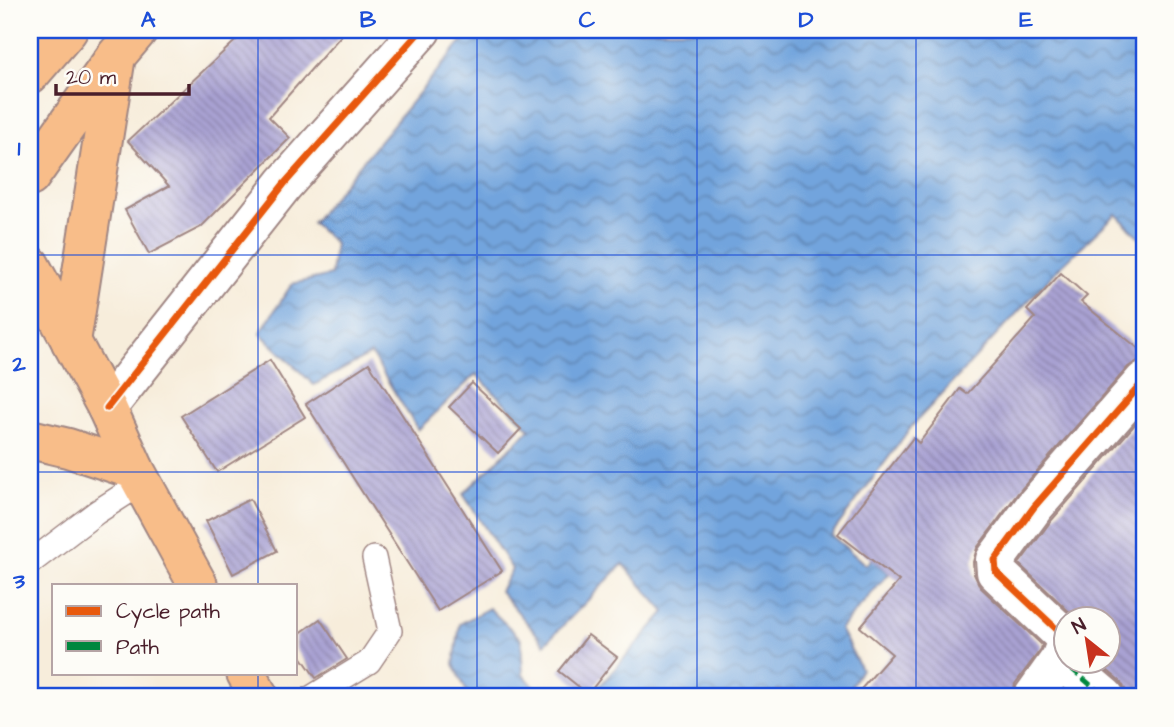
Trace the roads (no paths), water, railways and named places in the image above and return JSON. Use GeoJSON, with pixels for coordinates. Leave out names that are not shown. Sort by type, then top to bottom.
{"type":"FeatureCollection","features":[{"type":"Feature","properties":{"kind":"main road"},"geometry":{"type":"LineString","coordinates":[[30,74],[68,30]]}},
{"type":"Feature","properties":{"kind":"main road"},"geometry":{"type":"LineString","coordinates":[[71,342],[127,43]]}},
{"type":"Feature","properties":{"kind":"main road"},"geometry":{"type":"LineString","coordinates":[[30,177],[127,43]]}},
{"type":"Feature","properties":{"kind":"main road"},"geometry":{"type":"LineString","coordinates":[[30,265],[107,408],[138,477],[197,584]]}},
{"type":"Feature","properties":{"kind":"main road"},"geometry":{"type":"LineString","coordinates":[[30,439],[68,448],[138,477]]}},
{"type":"Feature","properties":{"kind":"main road"},"geometry":{"type":"LineString","coordinates":[[247,674],[259,697]]}},
{"type":"Feature","properties":{"kind":"street"},"geometry":{"type":"LineString","coordinates":[[107,408],[284,184],[421,30]]}},
{"type":"Feature","properties":{"kind":"street"},"geometry":{"type":"LineString","coordinates":[[1052,634],[996,572],[995,560],[1034,507],[1144,381]]}},
{"type":"Feature","properties":{"kind":"street"},"geometry":{"type":"LineString","coordinates":[[1034,697],[1052,667]]}},
{"type":"Feature","properties":{"kind":"street"},"geometry":{"type":"LineString","coordinates":[[1086,674],[1105,697]]}},
{"type":"Feature","properties":{"kind":"lane"},"geometry":{"type":"LineString","coordinates":[[30,563],[138,477]]}},
{"type":"Feature","properties":{"kind":"lane"},"geometry":{"type":"LineString","coordinates":[[312,697],[369,662],[390,631],[374,558]]}},
{"type":"Feature","properties":{"kind":"water"},"geometry":{"type":"Polygon","coordinates":[[[499,30],[1144,30],[1144,242],[1116,214],[1059,268],[912,426],[831,535],[866,565],[886,543],[902,559],[840,629],[861,669],[845,697],[798,697],[778,690],[772,697],[590,697],[665,612],[623,564],[545,644],[500,591],[512,569],[463,494],[530,429],[476,374],[418,430],[371,354],[314,385],[260,333],[292,284],[331,275],[335,243],[312,223],[461,42],[499,30]]]}},
{"type":"Feature","properties":{"kind":"water"},"geometry":{"type":"Polygon","coordinates":[[[489,608],[521,639],[523,674],[543,697],[469,697],[454,664],[460,624],[489,608]]]}}]}
